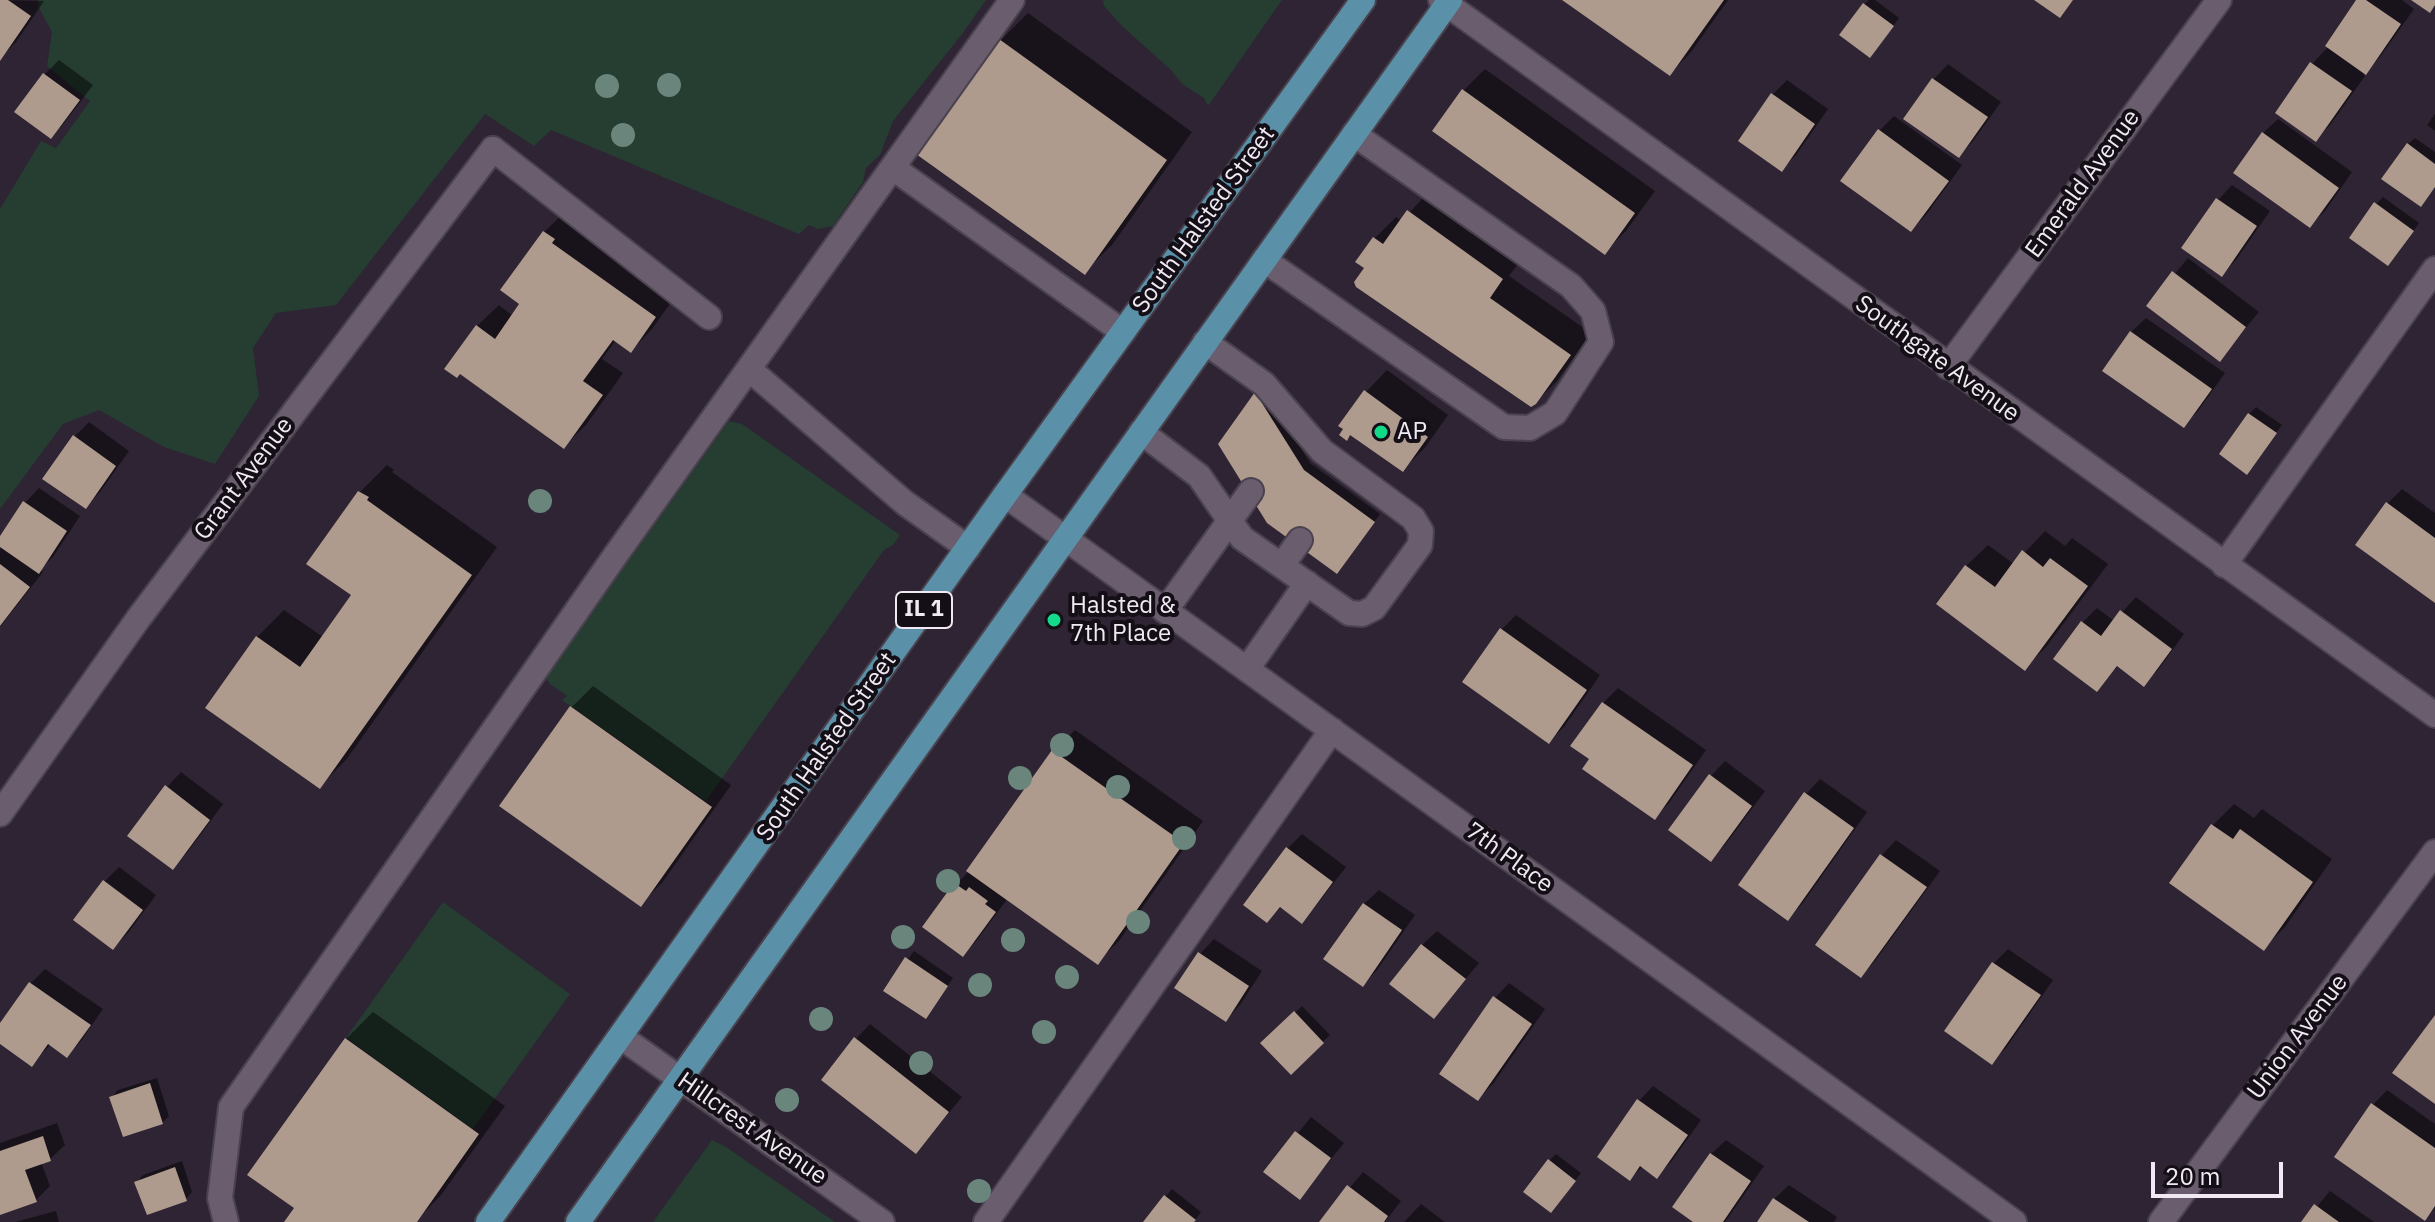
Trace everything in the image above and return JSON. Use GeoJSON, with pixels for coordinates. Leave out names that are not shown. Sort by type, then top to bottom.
{"type":"FeatureCollection","features":[{"type":"Feature","properties":{"kind":"main road","name":"South Halsted Street"},"geometry":{"type":"LineString","coordinates":[[488,1222],[1005,495],[1363,0]]}},
{"type":"Feature","properties":{"kind":"main road"},"geometry":{"type":"LineString","coordinates":[[578,1222],[1446,1]]}},
{"type":"Feature","properties":{"kind":"street"},"geometry":{"type":"LineString","coordinates":[[226,1222],[220,1198],[231,1107],[615,556],[1012,0]]}},
{"type":"Feature","properties":{"kind":"street","name":"Emerald Avenue"},"geometry":{"type":"LineString","coordinates":[[1948,367],[2219,0]]}},
{"type":"Feature","properties":{"kind":"street","name":"Southgate Avenue"},"geometry":{"type":"LineString","coordinates":[[1446,1],[1948,367],[2435,715]]}},
{"type":"Feature","properties":{"kind":"street"},"geometry":{"type":"LineString","coordinates":[[1264,260],[1504,427],[1530,428],[1555,413],[1601,342],[1593,311],[1571,286],[1354,134]]}},
{"type":"Feature","properties":{"kind":"street","name":"Grant Avenue"},"geometry":{"type":"LineString","coordinates":[[0,814],[138,619],[493,149],[709,317]]}},
{"type":"Feature","properties":{"kind":"street"},"geometry":{"type":"LineString","coordinates":[[893,168],[1123,332]]}},
{"type":"Feature","properties":{"kind":"street"},"geometry":{"type":"LineString","coordinates":[[2224,565],[2435,269]]}},
{"type":"Feature","properties":{"kind":"street"},"geometry":{"type":"LineString","coordinates":[[1141,432],[1199,476],[1242,538],[1349,613],[1362,614],[1374,608],[1420,545],[1421,531],[1413,518],[1294,432],[1264,384],[1205,342]]}},
{"type":"Feature","properties":{"kind":"street"},"geometry":{"type":"LineString","coordinates":[[749,369],[905,503],[968,548]]}},
{"type":"Feature","properties":{"kind":"street"},"geometry":{"type":"LineString","coordinates":[[1335,491],[1349,471]]}},
{"type":"Feature","properties":{"kind":"street"},"geometry":{"type":"LineString","coordinates":[[1165,611],[1251,491]]}},
{"type":"Feature","properties":{"kind":"street","name":"7th Place"},"geometry":{"type":"LineString","coordinates":[[1005,495],[2014,1222]]}},
{"type":"Feature","properties":{"kind":"street"},"geometry":{"type":"LineString","coordinates":[[1282,565],[1300,540]]}},
{"type":"Feature","properties":{"kind":"street"},"geometry":{"type":"LineString","coordinates":[[1247,669],[1307,583]]}},
{"type":"Feature","properties":{"kind":"street"},"geometry":{"type":"LineString","coordinates":[[986,1222],[1332,730]]}},
{"type":"Feature","properties":{"kind":"street","name":"Union Avenue"},"geometry":{"type":"LineString","coordinates":[[2161,1222],[2435,852]]}},
{"type":"Feature","properties":{"kind":"street","name":"Hillcrest Avenue"},"geometry":{"type":"LineString","coordinates":[[621,1037],[882,1222]]}},
{"type":"Feature","properties":{"kind":"green space"},"geometry":{"type":"Polygon","coordinates":[[[38,0],[986,0],[893,121],[880,155],[866,168],[863,182],[833,226],[818,229],[809,225],[799,234],[551,130],[534,146],[485,114],[336,305],[276,313],[253,348],[259,396],[215,464],[164,447],[99,410],[63,424],[0,509],[0,209],[41,141],[56,148],[90,101],[47,66],[52,32],[38,0]]]}},
{"type":"Feature","properties":{"kind":"green space"},"geometry":{"type":"Polygon","coordinates":[[[1103,0],[1282,0],[1208,106],[1204,98],[1182,84],[1171,70],[1122,26],[1104,6],[1103,0]]]}},
{"type":"Feature","properties":{"kind":"green space"},"geometry":{"type":"Polygon","coordinates":[[[729,421],[742,424],[900,535],[893,545],[884,550],[706,801],[562,700],[567,696],[545,677],[729,421]]]}},
{"type":"Feature","properties":{"kind":"green space"},"geometry":{"type":"Polygon","coordinates":[[[443,902],[570,994],[473,1129],[346,1038],[443,902]]]}},
{"type":"Feature","properties":{"kind":"green space"},"geometry":{"type":"Polygon","coordinates":[[[712,1140],[726,1147],[835,1222],[653,1222],[712,1140]]]}},
{"type":"Feature","properties":{"kind":"building"},"geometry":{"type":"Polygon","coordinates":[[[0,0],[8,0],[31,16],[0,61],[0,0]]]}},
{"type":"Feature","properties":{"kind":"building"},"geometry":{"type":"Polygon","coordinates":[[[1562,0],[1724,0],[1670,76],[1562,0]]]}},
{"type":"Feature","properties":{"kind":"building"},"geometry":{"type":"Polygon","coordinates":[[[2034,0],[2073,0],[2060,18],[2034,0]]]}},
{"type":"Feature","properties":{"kind":"building"},"geometry":{"type":"Polygon","coordinates":[[[2356,0],[2366,0],[2401,24],[2366,75],[2325,46],[2356,0]]]}},
{"type":"Feature","properties":{"kind":"building"},"geometry":{"type":"Polygon","coordinates":[[[2411,0],[2435,0],[2435,5],[2430,13],[2411,0]]]}},
{"type":"Feature","properties":{"kind":"building"},"geometry":{"type":"Polygon","coordinates":[[[1863,3],[1894,26],[1870,58],[1839,35],[1863,3]]]}},
{"type":"Feature","properties":{"kind":"building"},"geometry":{"type":"Polygon","coordinates":[[[999,39],[1167,160],[1085,275],[916,154],[999,39]]]}},
{"type":"Feature","properties":{"kind":"building"},"geometry":{"type":"Polygon","coordinates":[[[2310,62],[2352,91],[2316,142],[2275,113],[2310,62]]]}},
{"type":"Feature","properties":{"kind":"building"},"geometry":{"type":"Polygon","coordinates":[[[43,73],[80,100],[51,139],[14,112],[43,73]]]}},
{"type":"Feature","properties":{"kind":"building"},"geometry":{"type":"Polygon","coordinates":[[[1932,78],[1988,117],[1959,158],[1903,119],[1932,78]]]}},
{"type":"Feature","properties":{"kind":"building"},"geometry":{"type":"Polygon","coordinates":[[[1462,89],[1635,213],[1605,255],[1432,131],[1462,89]]]}},
{"type":"Feature","properties":{"kind":"building"},"geometry":{"type":"Polygon","coordinates":[[[1771,93],[1815,124],[1782,172],[1738,141],[1771,93]]]}},
{"type":"Feature","properties":{"kind":"building"},"geometry":{"type":"Polygon","coordinates":[[[1878,129],[1949,181],[1911,232],[1840,181],[1878,129]]]}},
{"type":"Feature","properties":{"kind":"building"},"geometry":{"type":"Polygon","coordinates":[[[2262,132],[2339,188],[2310,228],[2233,173],[2262,132]]]}},
{"type":"Feature","properties":{"kind":"building"},"geometry":{"type":"Polygon","coordinates":[[[2407,143],[2435,164],[2435,187],[2421,207],[2381,179],[2407,143]]]}},
{"type":"Feature","properties":{"kind":"building"},"geometry":{"type":"Polygon","coordinates":[[[2216,198],[2257,226],[2222,277],[2181,248],[2216,198]]]}},
{"type":"Feature","properties":{"kind":"building"},"geometry":{"type":"Polygon","coordinates":[[[2374,202],[2414,231],[2388,266],[2349,238],[2374,202]]]}},
{"type":"Feature","properties":{"kind":"building"},"geometry":{"type":"Polygon","coordinates":[[[1407,210],[1503,279],[1490,298],[1571,355],[1536,404],[1531,407],[1356,287],[1354,282],[1364,268],[1355,262],[1373,237],[1383,244],[1407,210]]]}},
{"type":"Feature","properties":{"kind":"building"},"geometry":{"type":"Polygon","coordinates":[[[543,231],[555,239],[552,243],[656,317],[631,353],[613,340],[583,381],[603,395],[564,449],[460,374],[457,378],[444,369],[476,325],[495,339],[519,304],[500,290],[543,231]]]}},
{"type":"Feature","properties":{"kind":"building"},"geometry":{"type":"Polygon","coordinates":[[[2172,271],[2246,327],[2220,362],[2146,306],[2172,271]]]}},
{"type":"Feature","properties":{"kind":"building"},"geometry":{"type":"Polygon","coordinates":[[[2130,331],[2212,389],[2184,428],[2102,371],[2130,331]]]}},
{"type":"Feature","properties":{"kind":"building","name":"AP"},"geometry":{"type":"Polygon","coordinates":[[[1364,390],[1428,437],[1403,472],[1350,435],[1347,441],[1339,435],[1343,429],[1338,426],[1364,390]]]}},
{"type":"Feature","properties":{"kind":"building"},"geometry":{"type":"Polygon","coordinates":[[[1255,392],[1304,470],[1375,522],[1337,574],[1267,523],[1218,444],[1255,392]]]}},
{"type":"Feature","properties":{"kind":"building"},"geometry":{"type":"Polygon","coordinates":[[[2248,413],[2277,433],[2247,475],[2219,454],[2248,413]]]}},
{"type":"Feature","properties":{"kind":"building"},"geometry":{"type":"Polygon","coordinates":[[[73,435],[116,466],[86,509],[42,479],[73,435]]]}},
{"type":"Feature","properties":{"kind":"building"},"geometry":{"type":"Polygon","coordinates":[[[358,491],[472,575],[320,789],[205,708],[256,636],[300,667],[351,595],[306,564],[358,491]]]}},
{"type":"Feature","properties":{"kind":"building"},"geometry":{"type":"Polygon","coordinates":[[[23,501],[67,531],[39,574],[0,547],[0,536],[23,501]]]}},
{"type":"Feature","properties":{"kind":"building"},"geometry":{"type":"Polygon","coordinates":[[[2386,502],[2435,538],[2435,603],[2355,545],[2386,502]]]}},
{"type":"Feature","properties":{"kind":"building"},"geometry":{"type":"Polygon","coordinates":[[[2022,550],[2043,567],[2050,558],[2088,586],[2025,671],[1936,604],[1965,565],[1995,587],[2022,550]]]}},
{"type":"Feature","properties":{"kind":"building"},"geometry":{"type":"Polygon","coordinates":[[[0,564],[30,587],[0,626],[0,564]]]}},
{"type":"Feature","properties":{"kind":"building"},"geometry":{"type":"Polygon","coordinates":[[[2120,610],[2172,649],[2144,687],[2117,666],[2097,692],[2053,659],[2081,621],[2101,636],[2120,610]]]}},
{"type":"Feature","properties":{"kind":"building"},"geometry":{"type":"Polygon","coordinates":[[[1500,628],[1587,690],[1549,744],[1462,682],[1500,628]]]}},
{"type":"Feature","properties":{"kind":"building"},"geometry":{"type":"Polygon","coordinates":[[[1602,702],[1693,765],[1655,820],[1582,769],[1589,759],[1570,746],[1602,702]]]}},
{"type":"Feature","properties":{"kind":"building"},"geometry":{"type":"Polygon","coordinates":[[[570,706],[712,807],[641,907],[499,806],[570,706]]]}},
{"type":"Feature","properties":{"kind":"building"},"geometry":{"type":"Polygon","coordinates":[[[1052,750],[1184,843],[1098,965],[966,871],[1052,750]]]}},
{"type":"Feature","properties":{"kind":"building"},"geometry":{"type":"Polygon","coordinates":[[[1709,774],[1752,806],[1711,862],[1668,830],[1709,774]]]}},
{"type":"Feature","properties":{"kind":"building"},"geometry":{"type":"Polygon","coordinates":[[[165,785],[210,820],[173,870],[127,836],[165,785]]]}},
{"type":"Feature","properties":{"kind":"building"},"geometry":{"type":"Polygon","coordinates":[[[1804,792],[1854,828],[1788,921],[1738,885],[1804,792]]]}},
{"type":"Feature","properties":{"kind":"building"},"geometry":{"type":"Polygon","coordinates":[[[2211,824],[2233,839],[2240,829],[2313,882],[2264,951],[2169,883],[2211,824]]]}},
{"type":"Feature","properties":{"kind":"building"},"geometry":{"type":"Polygon","coordinates":[[[1286,847],[1333,882],[1302,924],[1280,907],[1267,923],[1243,905],[1286,847]]]}},
{"type":"Feature","properties":{"kind":"building"},"geometry":{"type":"Polygon","coordinates":[[[1880,854],[1927,887],[1861,978],[1815,945],[1880,854]]]}},
{"type":"Feature","properties":{"kind":"building"},"geometry":{"type":"Polygon","coordinates":[[[103,880],[143,910],[113,950],[73,920],[103,880]]]}},
{"type":"Feature","properties":{"kind":"building"},"geometry":{"type":"Polygon","coordinates":[[[954,883],[966,891],[969,887],[988,901],[985,904],[996,912],[963,957],[922,927],[954,883]]]}},
{"type":"Feature","properties":{"kind":"building"},"geometry":{"type":"Polygon","coordinates":[[[1363,903],[1402,930],[1363,987],[1323,959],[1363,903]]]}},
{"type":"Feature","properties":{"kind":"building"},"geometry":{"type":"Polygon","coordinates":[[[1421,944],[1466,979],[1434,1019],[1389,984],[1421,944]]]}},
{"type":"Feature","properties":{"kind":"building"},"geometry":{"type":"Polygon","coordinates":[[[1198,952],[1249,986],[1226,1022],[1174,988],[1198,952]]]}},
{"type":"Feature","properties":{"kind":"building"},"geometry":{"type":"Polygon","coordinates":[[[905,957],[948,986],[926,1019],[883,991],[905,957]]]}},
{"type":"Feature","properties":{"kind":"building"},"geometry":{"type":"Polygon","coordinates":[[[1992,962],[2041,995],[1992,1065],[1944,1031],[1992,962]]]}},
{"type":"Feature","properties":{"kind":"building"},"geometry":{"type":"Polygon","coordinates":[[[29,982],[91,1025],[67,1058],[48,1044],[32,1067],[0,1044],[0,1023],[29,982]]]}},
{"type":"Feature","properties":{"kind":"building"},"geometry":{"type":"Polygon","coordinates":[[[1493,996],[1532,1024],[1478,1101],[1439,1074],[1493,996]]]}},
{"type":"Feature","properties":{"kind":"building"},"geometry":{"type":"Polygon","coordinates":[[[1294,1011],[1324,1043],[1291,1075],[1260,1043],[1294,1011]]]}},
{"type":"Feature","properties":{"kind":"building"},"geometry":{"type":"Polygon","coordinates":[[[2435,1015],[2435,1104],[2392,1073],[2435,1015]]]}},
{"type":"Feature","properties":{"kind":"building"},"geometry":{"type":"Polygon","coordinates":[[[854,1037],[949,1112],[916,1154],[821,1080],[854,1037]]]}},
{"type":"Feature","properties":{"kind":"building"},"geometry":{"type":"Polygon","coordinates":[[[345,1038],[479,1134],[417,1222],[284,1222],[294,1208],[247,1175],[345,1038]]]}},
{"type":"Feature","properties":{"kind":"building"},"geometry":{"type":"Polygon","coordinates":[[[150,1083],[163,1124],[123,1137],[109,1097],[150,1083]]]}},
{"type":"Feature","properties":{"kind":"building"},"geometry":{"type":"Polygon","coordinates":[[[1637,1099],[1688,1135],[1657,1179],[1640,1166],[1630,1181],[1597,1157],[1637,1099]]]}},
{"type":"Feature","properties":{"kind":"building"},"geometry":{"type":"Polygon","coordinates":[[[2371,1103],[2435,1148],[2435,1206],[2425,1221],[2334,1157],[2371,1103]]]}},
{"type":"Feature","properties":{"kind":"building"},"geometry":{"type":"Polygon","coordinates":[[[1295,1131],[1331,1158],[1300,1200],[1263,1172],[1295,1131]]]}},
{"type":"Feature","properties":{"kind":"building"},"geometry":{"type":"Polygon","coordinates":[[[43,1136],[51,1161],[25,1170],[37,1202],[0,1215],[0,1151],[43,1136]]]}},
{"type":"Feature","properties":{"kind":"building"},"geometry":{"type":"Polygon","coordinates":[[[1710,1153],[1751,1181],[1723,1222],[1693,1222],[1672,1207],[1710,1153]]]}},
{"type":"Feature","properties":{"kind":"building"},"geometry":{"type":"Polygon","coordinates":[[[1548,1159],[1576,1181],[1551,1213],[1523,1192],[1548,1159]]]}},
{"type":"Feature","properties":{"kind":"building"},"geometry":{"type":"Polygon","coordinates":[[[175,1167],[187,1201],[147,1215],[134,1182],[175,1167]]]}},
{"type":"Feature","properties":{"kind":"building"},"geometry":{"type":"Polygon","coordinates":[[[1347,1185],[1388,1216],[1384,1222],[1319,1222],[1347,1185]]]}},
{"type":"Feature","properties":{"kind":"building"},"geometry":{"type":"Polygon","coordinates":[[[1164,1195],[1196,1220],[1143,1222],[1164,1195]]]}},
{"type":"Feature","properties":{"kind":"building"},"geometry":{"type":"Polygon","coordinates":[[[1773,1198],[1809,1222],[1757,1222],[1773,1198]]]}},
{"type":"Feature","properties":{"kind":"building"},"geometry":{"type":"Polygon","coordinates":[[[2314,1204],[2339,1222],[2301,1222],[2314,1204]]]}},
{"type":"Feature","properties":{"kind":"place","name":"AP"},"geometry":{"type":"Point","coordinates":[1381,432]}},
{"type":"Feature","properties":{"kind":"place","name":"Halsted & 7th Place"},"geometry":{"type":"Point","coordinates":[1054,620]}}]}
